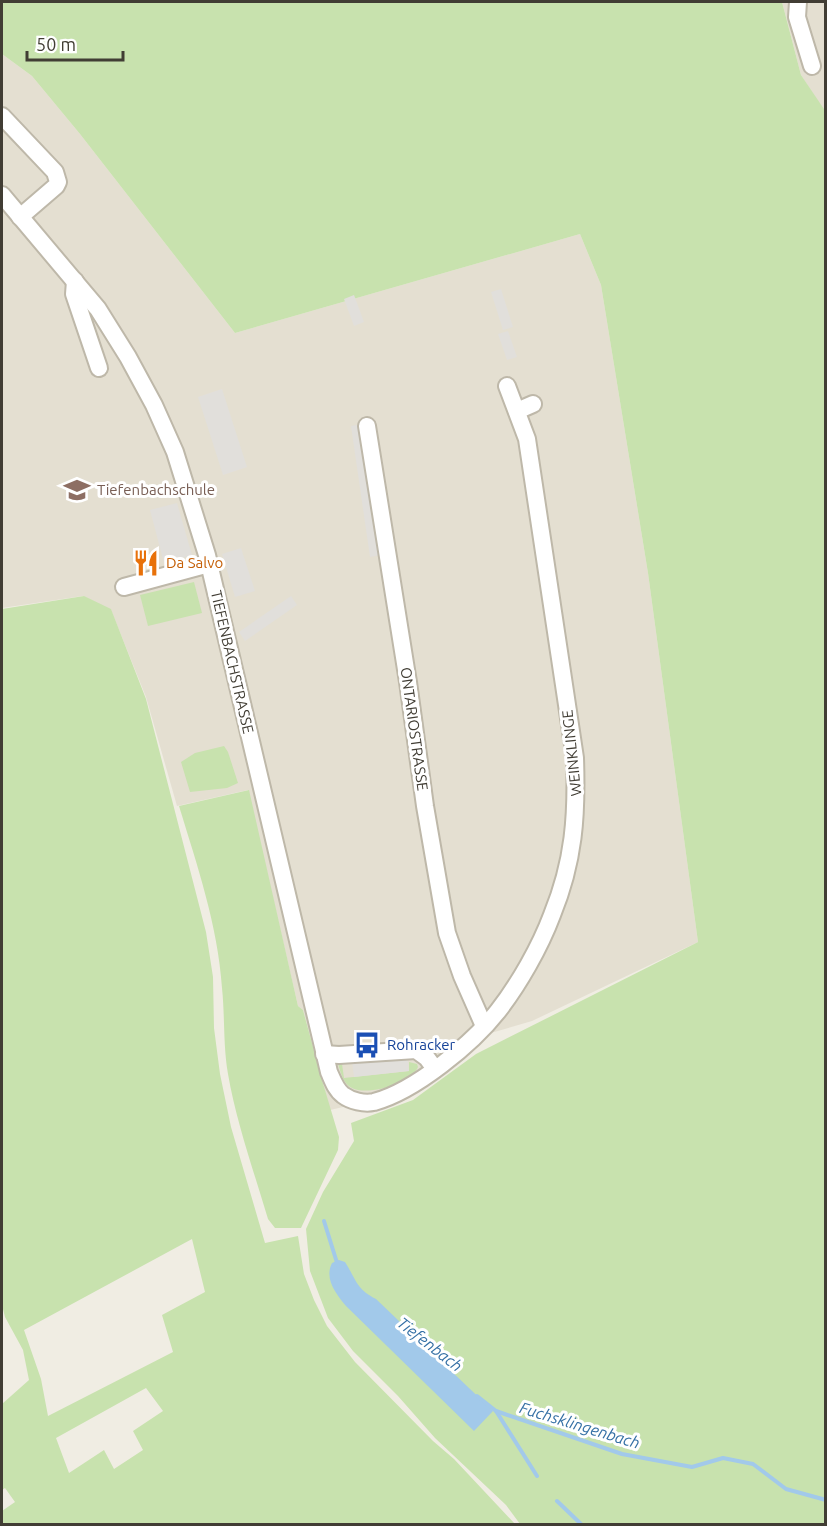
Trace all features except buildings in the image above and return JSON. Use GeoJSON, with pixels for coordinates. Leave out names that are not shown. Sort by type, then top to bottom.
{"type":"FeatureCollection","features":[{"type":"Feature","properties":{"kind":"street"},"geometry":{"type":"LineString","coordinates":[[798,2],[796,17],[812,66]]}},
{"type":"Feature","properties":{"kind":"street"},"geometry":{"type":"LineString","coordinates":[[2,116],[55,172],[58,182],[20,217]]}},
{"type":"Feature","properties":{"kind":"street","name":"TIEFENBACHSTRASSE"},"geometry":{"type":"LineString","coordinates":[[2,195],[98,309],[154,405],[175,452],[209,564],[324,1054],[336,1088],[351,1100]]}},
{"type":"Feature","properties":{"kind":"street"},"geometry":{"type":"LineString","coordinates":[[75,281],[74,294],[99,368]]}},
{"type":"Feature","properties":{"kind":"street","name":"WEINKLINGE"},"geometry":{"type":"LineString","coordinates":[[351,1100],[374,1102],[402,1090],[435,1069],[484,1026],[498,1011],[519,981],[551,918],[565,883],[573,845],[577,804],[575,758],[527,440],[507,386]]}},
{"type":"Feature","properties":{"kind":"street"},"geometry":{"type":"LineString","coordinates":[[517,411],[533,404]]}},
{"type":"Feature","properties":{"kind":"street","name":"ONTARIOSTRASSE"},"geometry":{"type":"LineString","coordinates":[[367,426],[408,682],[425,806],[447,933],[462,976],[484,1026]]}},
{"type":"Feature","properties":{"kind":"street"},"geometry":{"type":"LineString","coordinates":[[124,587],[209,564]]}},
{"type":"Feature","properties":{"kind":"street"},"geometry":{"type":"LineString","coordinates":[[324,1054],[416,1050],[427,1058],[435,1069]]}},
{"type":"Feature","properties":{"kind":"shaded area"},"geometry":{"type":"Polygon","coordinates":[[[782,2],[825,2],[825,112],[801,75],[782,2]]]}},
{"type":"Feature","properties":{"kind":"shaded area"},"geometry":{"type":"Polygon","coordinates":[[[2,54],[32,76],[235,333],[580,234],[601,285],[648,573],[698,942],[532,1021],[470,1039],[407,1085],[365,1102],[330,1110],[303,1010],[298,1006],[248,790],[177,806],[146,697],[111,610],[83,596],[2,608],[2,54]]]}},
{"type":"Feature","properties":{"kind":"shaded area"},"geometry":{"type":"Polygon","coordinates":[[[501,289],[513,327],[503,330],[491,292],[501,289]]]}},
{"type":"Feature","properties":{"kind":"shaded area"},"geometry":{"type":"Polygon","coordinates":[[[354,295],[364,322],[354,326],[344,299],[354,295]]]}},
{"type":"Feature","properties":{"kind":"shaded area"},"geometry":{"type":"Polygon","coordinates":[[[508,331],[517,357],[507,360],[498,334],[508,331]]]}},
{"type":"Feature","properties":{"kind":"shaded area"},"geometry":{"type":"Polygon","coordinates":[[[222,389],[247,467],[223,475],[198,397],[222,389]]]}},
{"type":"Feature","properties":{"kind":"shaded area"},"geometry":{"type":"Polygon","coordinates":[[[362,424],[381,555],[370,557],[351,426],[362,424]]]}},
{"type":"Feature","properties":{"kind":"shaded area"},"geometry":{"type":"Polygon","coordinates":[[[177,503],[192,555],[164,563],[150,510],[177,503]]]}},
{"type":"Feature","properties":{"kind":"shaded area"},"geometry":{"type":"Polygon","coordinates":[[[241,548],[255,591],[235,597],[222,554],[241,548]]]}},
{"type":"Feature","properties":{"kind":"shaded area"},"geometry":{"type":"Polygon","coordinates":[[[291,596],[297,605],[245,641],[239,632],[291,596]]]}},
{"type":"Feature","properties":{"kind":"shaded area"},"geometry":{"type":"Polygon","coordinates":[[[407,1050],[409,1071],[354,1077],[351,1054],[407,1050]]]}},
{"type":"Feature","properties":{"kind":"green space"},"geometry":{"type":"Polygon","coordinates":[[[2,2],[782,2],[801,75],[826,112],[825,1524],[520,1524],[506,1505],[435,1438],[398,1396],[353,1351],[328,1318],[310,1271],[306,1229],[323,1192],[354,1141],[351,1123],[413,1100],[476,1054],[698,942],[648,573],[601,285],[580,234],[235,333],[32,76],[2,54],[2,2]]]}},
{"type":"Feature","properties":{"kind":"green space"},"geometry":{"type":"Polygon","coordinates":[[[194,582],[202,613],[148,626],[140,595],[194,582]]]}},
{"type":"Feature","properties":{"kind":"green space"},"geometry":{"type":"Polygon","coordinates":[[[84,596],[111,609],[146,699],[206,932],[213,977],[214,1028],[220,1074],[231,1127],[265,1243],[298,1236],[304,1274],[327,1326],[355,1362],[433,1441],[454,1459],[515,1524],[2,1524],[2,1511],[15,1502],[5,1488],[2,1490],[2,1404],[29,1380],[23,1350],[5,1317],[2,1305],[2,609],[84,596]],[[192,1239],[24,1330],[41,1379],[48,1416],[173,1352],[162,1315],[205,1292],[192,1239]],[[146,1388],[56,1438],[69,1473],[104,1450],[114,1469],[143,1450],[133,1431],[163,1411],[146,1388]]]}},
{"type":"Feature","properties":{"kind":"green space"},"geometry":{"type":"Polygon","coordinates":[[[224,746],[238,783],[227,788],[190,792],[181,762],[195,753],[224,746]]]}},
{"type":"Feature","properties":{"kind":"green space"},"geometry":{"type":"Polygon","coordinates":[[[249,790],[298,1006],[303,1010],[339,1137],[338,1150],[301,1228],[275,1228],[268,1219],[246,1146],[231,1092],[226,1063],[222,988],[216,942],[206,896],[179,806],[249,790]]]}},
{"type":"Feature","properties":{"kind":"green space"},"geometry":{"type":"Polygon","coordinates":[[[409,1062],[417,1064],[418,1067],[407,1079],[388,1087],[368,1090],[359,1090],[346,1084],[338,1064],[342,1064],[344,1078],[409,1071],[409,1062]]]}},
{"type":"Feature","properties":{"kind":"water"},"geometry":{"type":"Polygon","coordinates":[[[339,1260],[345,1262],[364,1291],[376,1299],[493,1411],[474,1431],[342,1301],[332,1286],[329,1275],[332,1263],[339,1260]]]}},
{"type":"Feature","properties":{"kind":"waterway","name":"Tiefenbach"},"geometry":{"type":"LineString","coordinates":[[324,1221],[338,1266]]}},
{"type":"Feature","properties":{"kind":"waterway","name":"Tiefenbach"},"geometry":{"type":"LineString","coordinates":[[477,1396],[496,1411],[537,1476]]}},
{"type":"Feature","properties":{"kind":"waterway","name":"Fuchsklingenbach"},"geometry":{"type":"LineString","coordinates":[[496,1411],[622,1454],[692,1467],[723,1458],[753,1464],[786,1489],[826,1500]]}},
{"type":"Feature","properties":{"kind":"waterway","name":"Tiefenbach"},"geometry":{"type":"LineString","coordinates":[[557,1501],[581,1524]]}},
{"type":"Feature","properties":{"kind":"place","name":"Tiefenbachschule"},"geometry":{"type":"Point","coordinates":[77,490]}},
{"type":"Feature","properties":{"kind":"place","name":"Da Salvo"},"geometry":{"type":"Point","coordinates":[146,563]}},
{"type":"Feature","properties":{"kind":"place","name":"Rohracker"},"geometry":{"type":"Point","coordinates":[367,1045]}}]}
